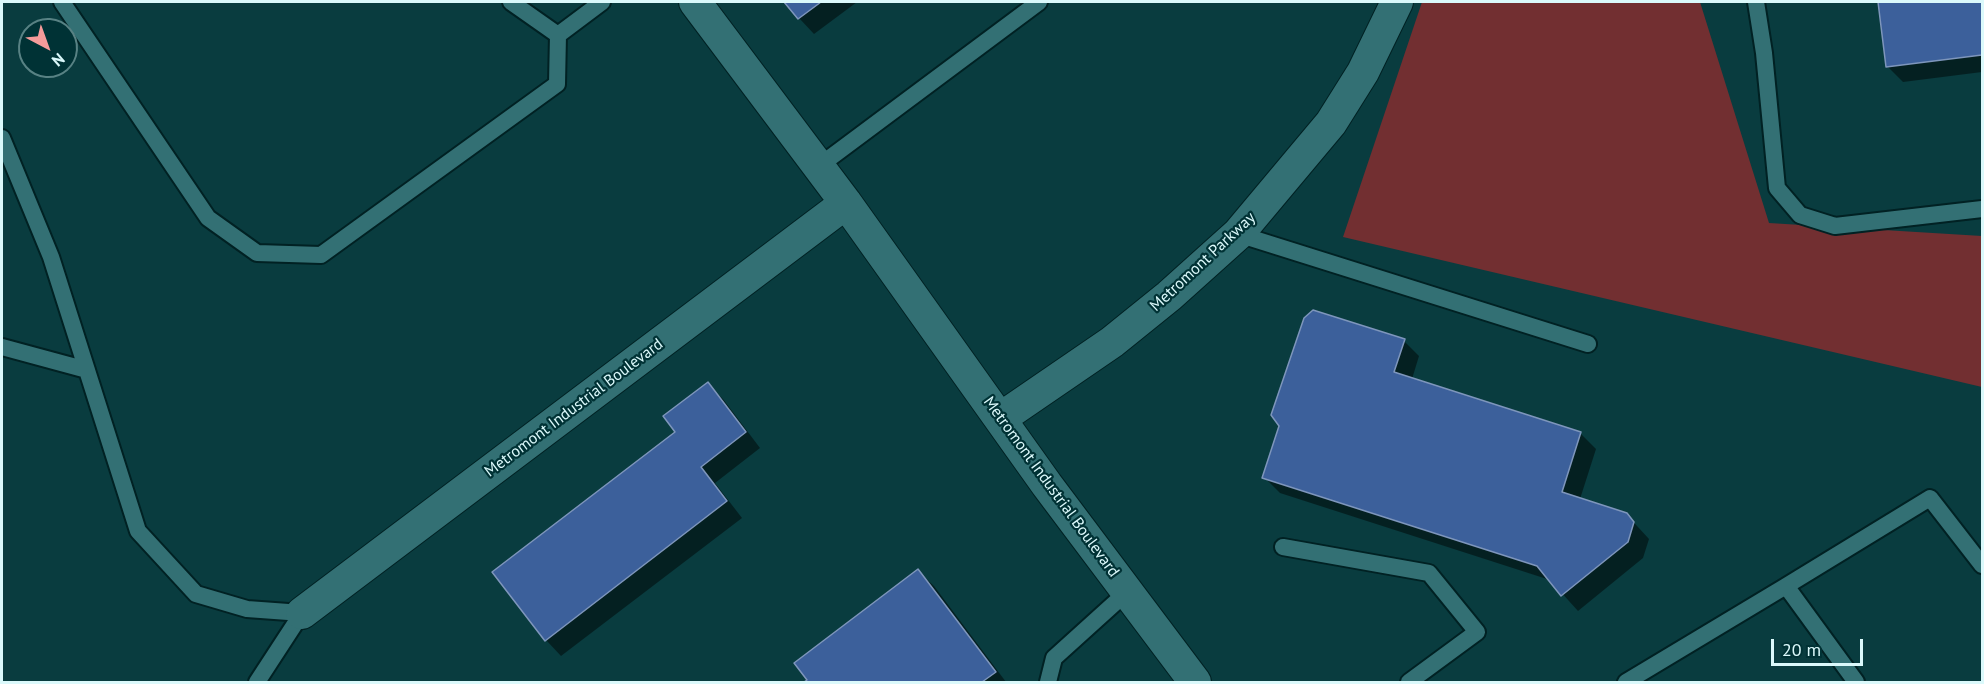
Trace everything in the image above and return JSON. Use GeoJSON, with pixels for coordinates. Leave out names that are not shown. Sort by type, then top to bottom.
{"type":"FeatureCollection","features":[{"type":"Feature","properties":{"kind":"street","name":"Metromont Industrial Boulevard"},"geometry":{"type":"LineString","coordinates":[[695,2],[846,202],[1047,485],[1195,682]]}},
{"type":"Feature","properties":{"kind":"street","name":"Metromont Parkway"},"geometry":{"type":"LineString","coordinates":[[1001,418],[1112,342],[1169,296],[1238,234],[1331,123],[1363,72],[1397,2]]}},
{"type":"Feature","properties":{"kind":"street","name":"Metromont Industrial Boulevard"},"geometry":{"type":"LineString","coordinates":[[302,613],[846,202]]}},
{"type":"Feature","properties":{"kind":"lane"},"geometry":{"type":"LineString","coordinates":[[62,2],[208,218],[257,253],[321,255],[557,84],[558,35]]}},
{"type":"Feature","properties":{"kind":"lane"},"geometry":{"type":"LineString","coordinates":[[511,2],[558,35]]}},
{"type":"Feature","properties":{"kind":"lane"},"geometry":{"type":"LineString","coordinates":[[558,35],[602,2]]}},
{"type":"Feature","properties":{"kind":"lane"},"geometry":{"type":"LineString","coordinates":[[819,166],[1039,2]]}},
{"type":"Feature","properties":{"kind":"lane"},"geometry":{"type":"LineString","coordinates":[[1756,2],[1764,53],[1777,188],[1800,215],[1835,226],[1983,208]]}},
{"type":"Feature","properties":{"kind":"lane"},"geometry":{"type":"LineString","coordinates":[[2,138],[51,256],[138,531],[196,594],[247,609],[302,613],[257,682]]}},
{"type":"Feature","properties":{"kind":"lane"},"geometry":{"type":"LineString","coordinates":[[1238,234],[1588,344]]}},
{"type":"Feature","properties":{"kind":"lane"},"geometry":{"type":"LineString","coordinates":[[2,347],[87,370]]}},
{"type":"Feature","properties":{"kind":"lane"},"geometry":{"type":"LineString","coordinates":[[1626,682],[1930,498],[1983,565]]}},
{"type":"Feature","properties":{"kind":"lane"},"geometry":{"type":"LineString","coordinates":[[1283,547],[1429,573],[1477,632],[1409,682]]}},
{"type":"Feature","properties":{"kind":"lane"},"geometry":{"type":"LineString","coordinates":[[1786,586],[1856,682]]}},
{"type":"Feature","properties":{"kind":"lane"},"geometry":{"type":"LineString","coordinates":[[1048,682],[1054,658],[1127,592]]}},
{"type":"Feature","properties":{"kind":"shaded area"},"geometry":{"type":"Polygon","coordinates":[[[1422,2],[1700,2],[1769,223],[1982,236],[1982,387],[1343,237],[1422,2]]]}},
{"type":"Feature","properties":{"kind":"building"},"geometry":{"type":"Polygon","coordinates":[[[784,2],[821,2],[798,19],[784,2]]]}},
{"type":"Feature","properties":{"kind":"building"},"geometry":{"type":"Polygon","coordinates":[[[1878,2],[1982,2],[1982,55],[1886,67],[1878,2]]]}},
{"type":"Feature","properties":{"kind":"building"},"geometry":{"type":"Polygon","coordinates":[[[1313,310],[1405,339],[1394,372],[1581,432],[1562,492],[1627,513],[1634,522],[1628,542],[1561,596],[1537,566],[1262,478],[1279,426],[1271,415],[1304,318],[1313,310]]]}},
{"type":"Feature","properties":{"kind":"building"},"geometry":{"type":"Polygon","coordinates":[[[708,382],[746,432],[701,467],[727,501],[545,641],[492,572],[675,432],[663,416],[708,382]]]}},
{"type":"Feature","properties":{"kind":"building"},"geometry":{"type":"Polygon","coordinates":[[[918,569],[996,672],[982,682],[804,682],[807,680],[794,663],[918,569]]]}}]}
